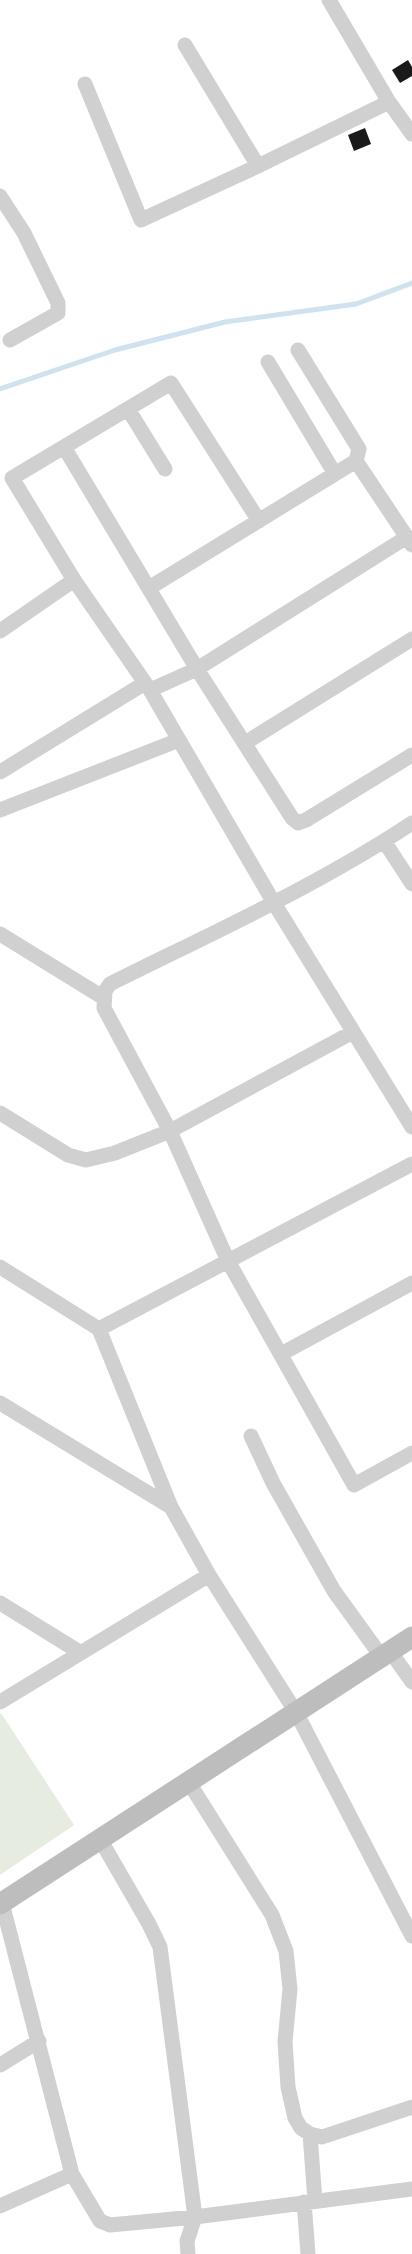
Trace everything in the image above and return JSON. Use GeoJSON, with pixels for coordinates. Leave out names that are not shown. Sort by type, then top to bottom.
{"type":"FeatureCollection","features":[{"type":"Feature","properties":{"kind":"street"},"geometry":{"type":"LineString","coordinates":[[329,0],[389,102],[412,134]]}},
{"type":"Feature","properties":{"kind":"street"},"geometry":{"type":"LineString","coordinates":[[185,45],[258,166]]}},
{"type":"Feature","properties":{"kind":"street"},"geometry":{"type":"LineString","coordinates":[[85,84],[140,220],[258,166],[389,102]]}},
{"type":"Feature","properties":{"kind":"street"},"geometry":{"type":"LineString","coordinates":[[0,196],[24,233],[58,303],[58,313],[10,340]]}},
{"type":"Feature","properties":{"kind":"street"},"geometry":{"type":"LineString","coordinates":[[149,588],[356,461],[359,449],[298,350]]}},
{"type":"Feature","properties":{"kind":"street"},"geometry":{"type":"LineString","coordinates":[[268,362],[335,474]]}},
{"type":"Feature","properties":{"kind":"street"},"geometry":{"type":"LineString","coordinates":[[259,521],[171,383],[6,482],[147,687],[274,903],[412,1127]]}},
{"type":"Feature","properties":{"kind":"street"},"geometry":{"type":"LineString","coordinates":[[128,409],[165,469]]}},
{"type":"Feature","properties":{"kind":"street"},"geometry":{"type":"LineString","coordinates":[[64,447],[197,669],[292,818],[298,823],[306,820],[412,755]]}},
{"type":"Feature","properties":{"kind":"street"},"geometry":{"type":"LineString","coordinates":[[0,772],[147,687],[197,669],[409,541],[356,461]]}},
{"type":"Feature","properties":{"kind":"street"},"geometry":{"type":"LineString","coordinates":[[0,631],[74,580]]}},
{"type":"Feature","properties":{"kind":"street"},"geometry":{"type":"LineString","coordinates":[[245,743],[412,639]]}},
{"type":"Feature","properties":{"kind":"street"},"geometry":{"type":"LineString","coordinates":[[0,810],[179,740]]}},
{"type":"Feature","properties":{"kind":"street"},"geometry":{"type":"LineString","coordinates":[[412,823],[384,841],[274,903],[110,984],[104,998],[104,1008],[170,1131],[228,1261],[354,1484],[412,1452]]}},
{"type":"Feature","properties":{"kind":"street"},"geometry":{"type":"LineString","coordinates":[[384,841],[412,884]]}},
{"type":"Feature","properties":{"kind":"street"},"geometry":{"type":"LineString","coordinates":[[0,934],[104,998]]}},
{"type":"Feature","properties":{"kind":"street"},"geometry":{"type":"LineString","coordinates":[[0,1113],[68,1155],[86,1160],[115,1153],[170,1131],[353,1032]]}},
{"type":"Feature","properties":{"kind":"street"},"geometry":{"type":"LineString","coordinates":[[99,1329],[412,1164]]}},
{"type":"Feature","properties":{"kind":"street"},"geometry":{"type":"LineString","coordinates":[[0,1267],[99,1329],[171,1507],[209,1575],[297,1714],[410,1928]]}},
{"type":"Feature","properties":{"kind":"street"},"geometry":{"type":"LineString","coordinates":[[281,1354],[412,1283]]}},
{"type":"Feature","properties":{"kind":"street"},"geometry":{"type":"LineString","coordinates":[[0,1403],[171,1507]]}},
{"type":"Feature","properties":{"kind":"street"},"geometry":{"type":"LineString","coordinates":[[251,1436],[273,1483],[334,1591],[412,1682]]}},
{"type":"Feature","properties":{"kind":"street"},"geometry":{"type":"LineString","coordinates":[[0,1702],[209,1575]]}},
{"type":"Feature","properties":{"kind":"street"},"geometry":{"type":"LineString","coordinates":[[0,1603],[81,1653]]}},
{"type":"Feature","properties":{"kind":"street"},"geometry":{"type":"LineString","coordinates":[[412,1637],[297,1714],[188,1781],[1,1904],[39,2041],[72,2174],[100,2222],[110,2225],[195,2217],[412,2189]]}},
{"type":"Feature","properties":{"kind":"street"},"geometry":{"type":"LineString","coordinates":[[188,1781],[272,1915],[286,1951],[290,1989],[285,2042],[288,2087],[295,2118],[301,2128],[310,2134],[322,2137],[412,2107]]}},
{"type":"Feature","properties":{"kind":"street"},"geometry":{"type":"LineString","coordinates":[[100,1838],[150,1924],[160,1947],[195,2217],[187,2241],[188,2254]]}},
{"type":"Feature","properties":{"kind":"street"},"geometry":{"type":"LineString","coordinates":[[0,2065],[39,2041]]}},
{"type":"Feature","properties":{"kind":"street"},"geometry":{"type":"LineString","coordinates":[[308,2254],[310,2134]]}},
{"type":"Feature","properties":{"kind":"street"},"geometry":{"type":"LineString","coordinates":[[0,2206],[72,2174]]}},
{"type":"Feature","properties":{"kind":"shaded area"},"geometry":{"type":"Polygon","coordinates":[[[0,1714],[74,1825],[0,1875],[0,1714]]]}},
{"type":"Feature","properties":{"kind":"building"},"geometry":{"type":"Polygon","coordinates":[[[408,60],[412,67],[412,76],[400,83],[392,70],[408,60]]]}},
{"type":"Feature","properties":{"kind":"building"},"geometry":{"type":"Polygon","coordinates":[[[365,128],[371,144],[354,151],[348,135],[365,128]]]}},
{"type":"Feature","properties":{"kind":"waterway"},"geometry":{"type":"LineString","coordinates":[[0,389],[115,350],[225,322],[356,304],[412,283]]}}]}
